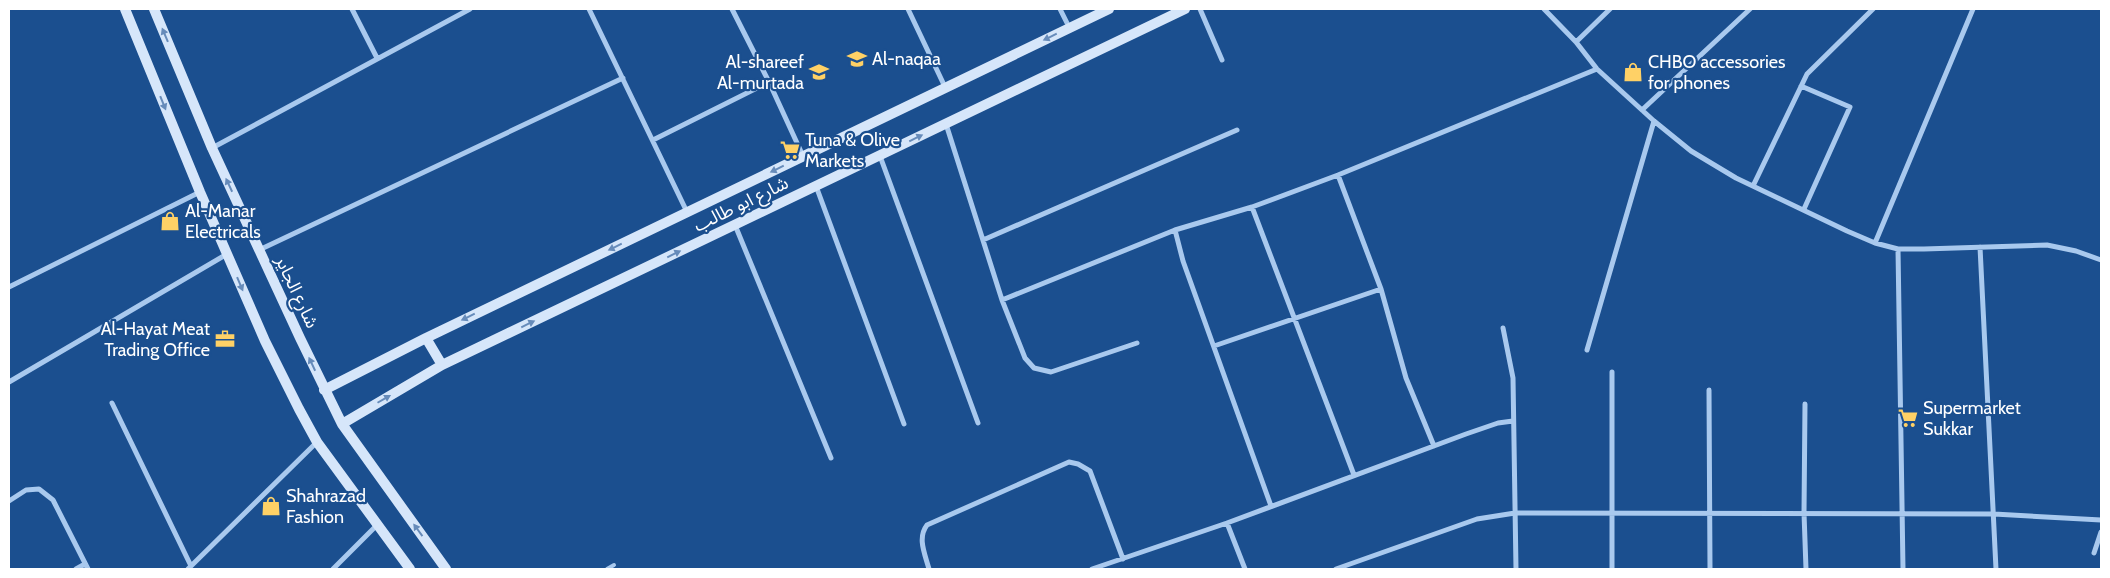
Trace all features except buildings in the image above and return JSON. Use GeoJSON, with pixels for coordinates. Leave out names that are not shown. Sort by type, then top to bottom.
{"type":"FeatureCollection","features":[{"type":"Feature","properties":{"kind":"street"},"geometry":{"type":"LineString","coordinates":[[125,9],[200,192],[265,341],[317,442],[410,569]]}},
{"type":"Feature","properties":{"kind":"street","name":"شارع الجاير"},"geometry":{"type":"LineString","coordinates":[[154,9],[212,148],[324,390],[342,424],[446,569]]}},
{"type":"Feature","properties":{"kind":"street"},"geometry":{"type":"LineString","coordinates":[[352,9],[377,58]]}},
{"type":"Feature","properties":{"kind":"street"},"geometry":{"type":"LineString","coordinates":[[212,148],[470,9]]}},
{"type":"Feature","properties":{"kind":"street"},"geometry":{"type":"LineString","coordinates":[[589,9],[687,212]]}},
{"type":"Feature","properties":{"kind":"street"},"geometry":{"type":"LineString","coordinates":[[732,9],[769,82],[803,156]]}},
{"type":"Feature","properties":{"kind":"street"},"geometry":{"type":"LineString","coordinates":[[908,9],[945,88]]}},
{"type":"Feature","properties":{"kind":"street"},"geometry":{"type":"LineString","coordinates":[[1060,9],[1067,23]]}},
{"type":"Feature","properties":{"kind":"street","name":"شارع ابو طالب"},"geometry":{"type":"LineString","coordinates":[[324,390],[426,338],[1109,9]]}},
{"type":"Feature","properties":{"kind":"street","name":"شارع ابو طالب"},"geometry":{"type":"LineString","coordinates":[[342,424],[442,365],[1185,9]]}},
{"type":"Feature","properties":{"kind":"street"},"geometry":{"type":"LineString","coordinates":[[1200,9],[1222,60]]}},
{"type":"Feature","properties":{"kind":"street"},"geometry":{"type":"LineString","coordinates":[[1544,9],[1576,42],[1597,69],[1654,121],[1691,151],[1753,186],[1875,243],[1898,249],[2047,245],[2076,251],[2101,260]]}},
{"type":"Feature","properties":{"kind":"street"},"geometry":{"type":"LineString","coordinates":[[1576,42],[1610,9]]}},
{"type":"Feature","properties":{"kind":"street"},"geometry":{"type":"LineString","coordinates":[[1642,110],[1750,9]]}},
{"type":"Feature","properties":{"kind":"street"},"geometry":{"type":"LineString","coordinates":[[1753,186],[1806,74],[1873,9]]}},
{"type":"Feature","properties":{"kind":"street"},"geometry":{"type":"LineString","coordinates":[[1875,243],[1973,9]]}},
{"type":"Feature","properties":{"kind":"street"},"geometry":{"type":"LineString","coordinates":[[1002,300],[1175,230],[1252,207],[1338,175],[1597,69]]}},
{"type":"Feature","properties":{"kind":"street"},"geometry":{"type":"LineString","coordinates":[[259,250],[623,78]]}},
{"type":"Feature","properties":{"kind":"street"},"geometry":{"type":"LineString","coordinates":[[653,140],[769,82]]}},
{"type":"Feature","properties":{"kind":"street"},"geometry":{"type":"LineString","coordinates":[[1801,86],[1850,107],[1804,209]]}},
{"type":"Feature","properties":{"kind":"street"},"geometry":{"type":"LineString","coordinates":[[1587,350],[1654,121]]}},
{"type":"Feature","properties":{"kind":"street"},"geometry":{"type":"LineString","coordinates":[[946,124],[1002,300],[1025,358],[1034,368],[1051,372],[1137,343]]}},
{"type":"Feature","properties":{"kind":"street"},"geometry":{"type":"LineString","coordinates":[[983,240],[1237,130]]}},
{"type":"Feature","properties":{"kind":"street"},"geometry":{"type":"LineString","coordinates":[[880,156],[978,423]]}},
{"type":"Feature","properties":{"kind":"street"},"geometry":{"type":"LineString","coordinates":[[1338,175],[1381,289],[1406,378],[1434,446]]}},
{"type":"Feature","properties":{"kind":"street"},"geometry":{"type":"LineString","coordinates":[[816,186],[904,424]]}},
{"type":"Feature","properties":{"kind":"street"},"geometry":{"type":"LineString","coordinates":[[9,287],[200,192]]}},
{"type":"Feature","properties":{"kind":"street"},"geometry":{"type":"LineString","coordinates":[[1252,207],[1354,475]]}},
{"type":"Feature","properties":{"kind":"street"},"geometry":{"type":"LineString","coordinates":[[735,225],[831,458]]}},
{"type":"Feature","properties":{"kind":"street"},"geometry":{"type":"LineString","coordinates":[[1175,230],[1181,254],[1272,506]]}},
{"type":"Feature","properties":{"kind":"street"},"geometry":{"type":"LineString","coordinates":[[1980,248],[1996,569]]}},
{"type":"Feature","properties":{"kind":"street"},"geometry":{"type":"LineString","coordinates":[[1898,249],[1903,569]]}},
{"type":"Feature","properties":{"kind":"street"},"geometry":{"type":"LineString","coordinates":[[9,382],[227,254]]}},
{"type":"Feature","properties":{"kind":"street"},"geometry":{"type":"LineString","coordinates":[[1214,346],[1381,289]]}},
{"type":"Feature","properties":{"kind":"street"},"geometry":{"type":"LineString","coordinates":[[1504,328],[1513,378],[1516,569]]}},
{"type":"Feature","properties":{"kind":"street"},"geometry":{"type":"LineString","coordinates":[[426,338],[442,365]]}},
{"type":"Feature","properties":{"kind":"street"},"geometry":{"type":"LineString","coordinates":[[1612,372],[1612,569]]}},
{"type":"Feature","properties":{"kind":"street"},"geometry":{"type":"LineString","coordinates":[[1709,390],[1710,569]]}},
{"type":"Feature","properties":{"kind":"street"},"geometry":{"type":"LineString","coordinates":[[112,403],[190,568],[317,442]]}},
{"type":"Feature","properties":{"kind":"street"},"geometry":{"type":"LineString","coordinates":[[1805,404],[1804,513],[1806,569]]}},
{"type":"Feature","properties":{"kind":"street"},"geometry":{"type":"LineString","coordinates":[[1092,569],[1227,523],[1434,446],[1498,424],[1513,421]]}},
{"type":"Feature","properties":{"kind":"street"},"geometry":{"type":"LineString","coordinates":[[929,569],[921,541],[922,531],[927,525],[1068,462],[1078,464],[1090,471],[1123,559]]}},
{"type":"Feature","properties":{"kind":"street"},"geometry":{"type":"LineString","coordinates":[[9,501],[26,490],[40,489],[54,500],[86,567],[76,569]]}},
{"type":"Feature","properties":{"kind":"street"},"geometry":{"type":"LineString","coordinates":[[1336,569],[1477,519],[1515,513],[1994,514],[2101,520]]}},
{"type":"Feature","properties":{"kind":"street"},"geometry":{"type":"LineString","coordinates":[[1227,523],[1245,569]]}},
{"type":"Feature","properties":{"kind":"street"},"geometry":{"type":"LineString","coordinates":[[333,569],[377,525]]}},
{"type":"Feature","properties":{"kind":"street"},"geometry":{"type":"LineString","coordinates":[[2094,553],[2101,532]]}},
{"type":"Feature","properties":{"kind":"lane"},"geometry":{"type":"LineString","coordinates":[[607,569],[614,565]]}},
{"type":"Feature","properties":{"kind":"place","name":"Al-naqaa"},"geometry":{"type":"Point","coordinates":[857,59]}},
{"type":"Feature","properties":{"kind":"place","name":"Al-shareef Al-murtada"},"geometry":{"type":"Point","coordinates":[819,72]}},
{"type":"Feature","properties":{"kind":"place","name":"CHBO accessories for phones"},"geometry":{"type":"Point","coordinates":[1633,72]}},
{"type":"Feature","properties":{"kind":"place","name":"Tuna & Olive Markets"},"geometry":{"type":"Point","coordinates":[790,150]}},
{"type":"Feature","properties":{"kind":"place","name":"Al-Manar Electricals"},"geometry":{"type":"Point","coordinates":[170,221]}},
{"type":"Feature","properties":{"kind":"place","name":"Al-Hayat Meat Trading Office"},"geometry":{"type":"Point","coordinates":[225,339]}},
{"type":"Feature","properties":{"kind":"place","name":"Supermarket Sukkar"},"geometry":{"type":"Point","coordinates":[1908,418]}},
{"type":"Feature","properties":{"kind":"place","name":"Shahrazad Fashion"},"geometry":{"type":"Point","coordinates":[271,506]}}]}
